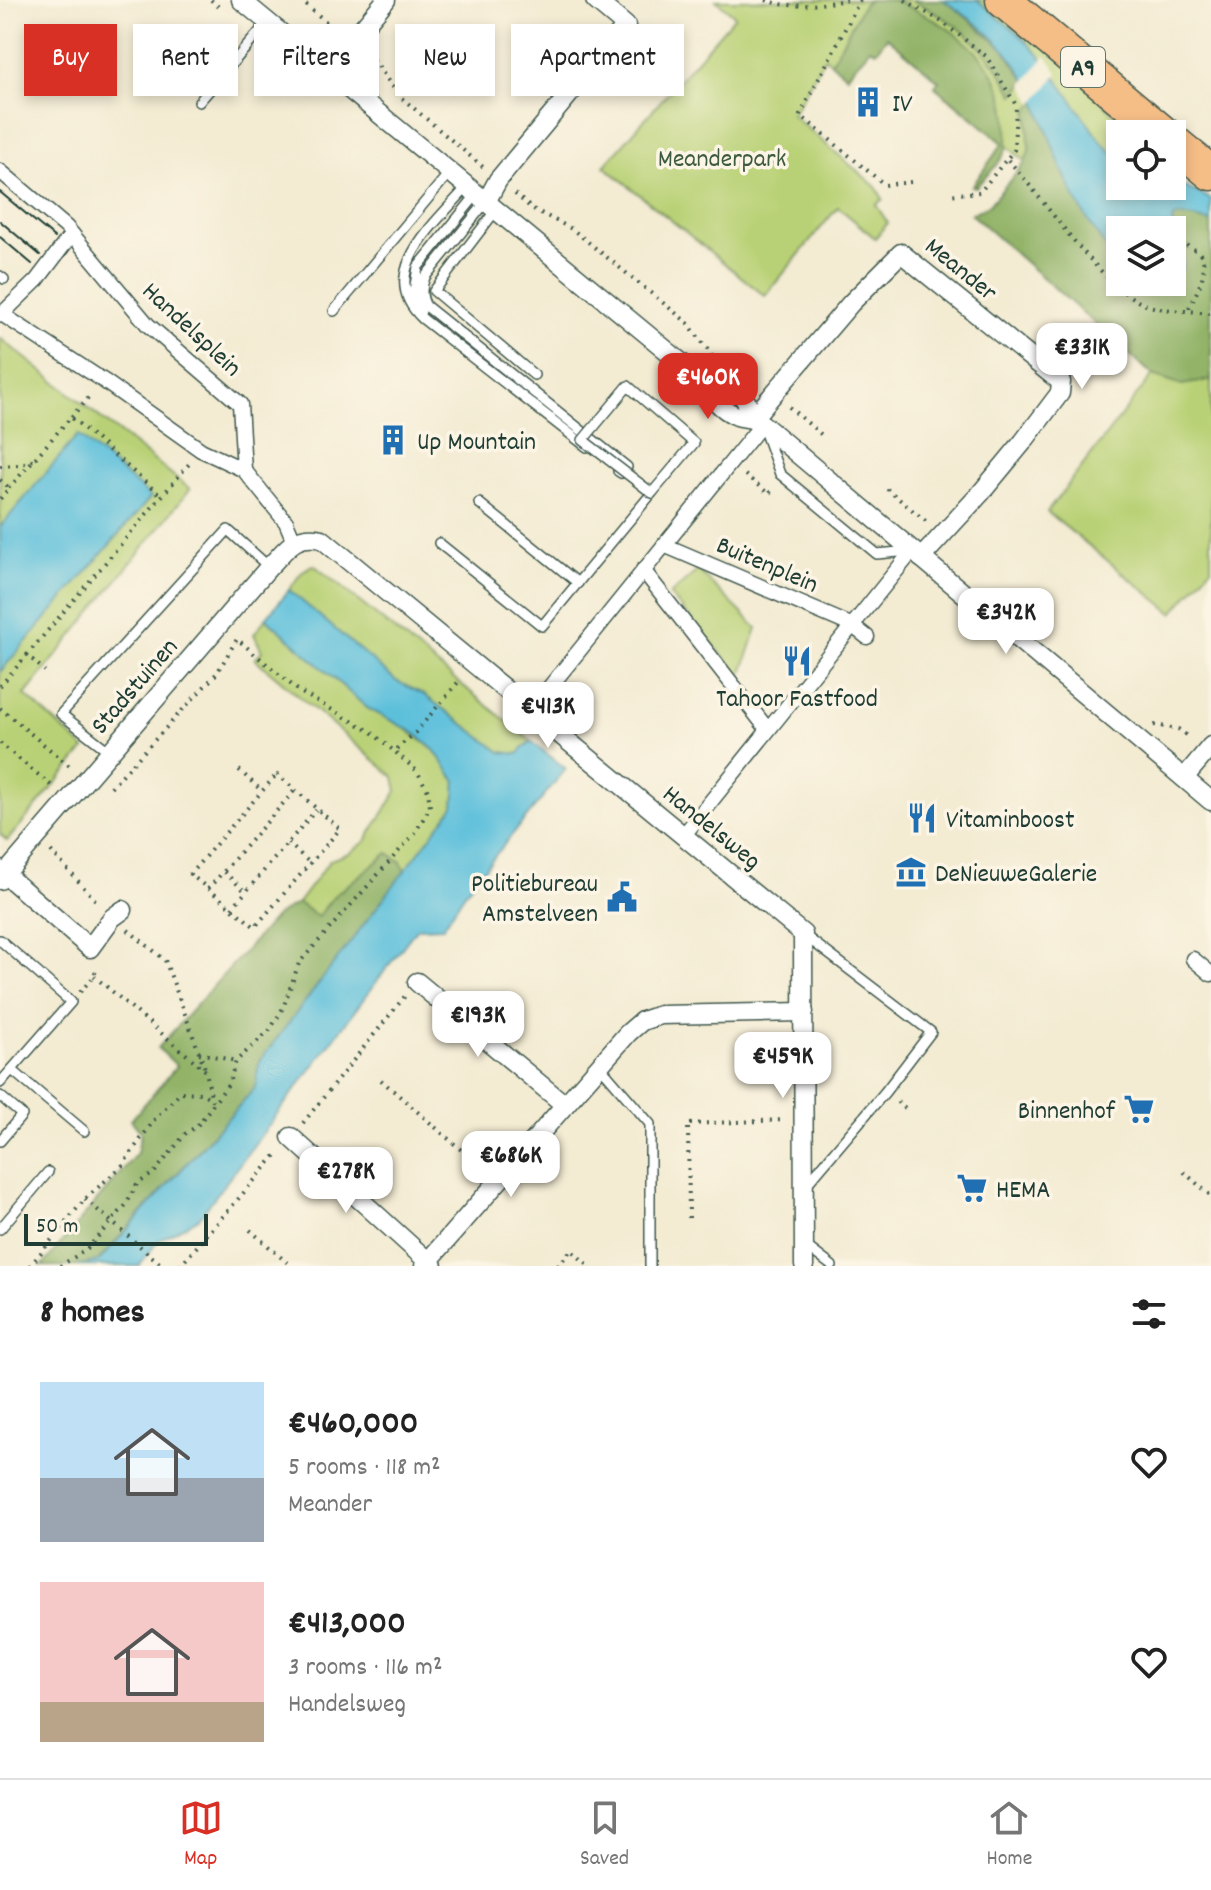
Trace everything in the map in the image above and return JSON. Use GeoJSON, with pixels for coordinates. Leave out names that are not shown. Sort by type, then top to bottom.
{"type":"FeatureCollection","features":[{"type":"Feature","properties":{"kind":"highway","name":"A9"},"geometry":{"type":"LineString","coordinates":[[1003,0],[1147,120]]}},
{"type":"Feature","properties":{"kind":"highway"},"geometry":{"type":"LineString","coordinates":[[1186,152],[1211,173]]}},
{"type":"Feature","properties":{"kind":"street"},"geometry":{"type":"LineString","coordinates":[[241,0],[270,24]]}},
{"type":"Feature","properties":{"kind":"street"},"geometry":{"type":"LineString","coordinates":[[366,24],[386,0]]}},
{"type":"Feature","properties":{"kind":"street"},"geometry":{"type":"LineString","coordinates":[[482,198],[626,26],[595,0]]}},
{"type":"Feature","properties":{"kind":"street"},"geometry":{"type":"LineString","coordinates":[[357,96],[694,373],[727,383],[738,391],[748,400],[758,421],[1211,801]]}},
{"type":"Feature","properties":{"kind":"street","name":"Handelsplein"},"geometry":{"type":"LineString","coordinates":[[0,171],[72,234],[148,325],[240,404],[244,470]]}},
{"type":"Feature","properties":{"kind":"street"},"geometry":{"type":"LineString","coordinates":[[72,234],[1,314],[104,381],[201,450],[244,470],[301,538]]}},
{"type":"Feature","properties":{"kind":"street","name":"Meander"},"geometry":{"type":"LineString","coordinates":[[758,421],[774,394],[851,303],[901,253],[1061,382],[1060,393],[1051,406],[980,494],[943,534],[917,554]]}},
{"type":"Feature","properties":{"kind":"street","name":"Buitenplein"},"geometry":{"type":"LineString","coordinates":[[532,709],[730,463],[758,421]]}},
{"type":"Feature","properties":{"kind":"street","name":"Stadstuinen"},"geometry":{"type":"LineString","coordinates":[[2,875],[269,567],[301,538]]}},
{"type":"Feature","properties":{"kind":"street","name":"Handelsweg"},"geometry":{"type":"LineString","coordinates":[[301,538],[322,539],[803,934]]}},
{"type":"Feature","properties":{"kind":"street","name":"Buitenplein"},"geometry":{"type":"LineString","coordinates":[[664,545],[853,626],[867,637]]}},
{"type":"Feature","properties":{"kind":"street"},"geometry":{"type":"LineString","coordinates":[[683,836],[853,626],[917,554]]}},
{"type":"Feature","properties":{"kind":"street"},"geometry":{"type":"LineString","coordinates":[[643,570],[778,744]]}},
{"type":"Feature","properties":{"kind":"street"},"geometry":{"type":"LineString","coordinates":[[1184,778],[1208,749]]}},
{"type":"Feature","properties":{"kind":"street"},"geometry":{"type":"LineString","coordinates":[[2,875],[90,948],[118,914]]}},
{"type":"Feature","properties":{"kind":"street"},"geometry":{"type":"LineString","coordinates":[[803,934],[804,1266]]}},
{"type":"Feature","properties":{"kind":"street"},"geometry":{"type":"LineString","coordinates":[[1193,959],[1211,974]]}},
{"type":"Feature","properties":{"kind":"street"},"geometry":{"type":"LineString","coordinates":[[417,982],[565,1105]]}},
{"type":"Feature","properties":{"kind":"street"},"geometry":{"type":"LineString","coordinates":[[291,1137],[428,1265],[634,1027],[650,1017],[804,1012]]}},
{"type":"Feature","properties":{"kind":"lane"},"geometry":{"type":"LineString","coordinates":[[199,102],[268,22]]}},
{"type":"Feature","properties":{"kind":"lane"},"geometry":{"type":"LineString","coordinates":[[334,311],[450,172]]}},
{"type":"Feature","properties":{"kind":"lane"},"geometry":{"type":"LineString","coordinates":[[482,198],[425,277],[422,294],[426,306],[627,467],[621,473],[423,319],[407,298],[407,264],[418,243],[482,198]]}},
{"type":"Feature","properties":{"kind":"lane"},"geometry":{"type":"LineString","coordinates":[[482,198],[434,291],[534,375]]}},
{"type":"Feature","properties":{"kind":"lane"},"geometry":{"type":"LineString","coordinates":[[505,378],[652,493]]}},
{"type":"Feature","properties":{"kind":"lane"},"geometry":{"type":"LineString","coordinates":[[439,543],[542,626],[694,443],[628,386],[583,440]]}},
{"type":"Feature","properties":{"kind":"lane"},"geometry":{"type":"LineString","coordinates":[[758,421],[780,474],[877,554],[917,554]]}},
{"type":"Feature","properties":{"kind":"lane"},"geometry":{"type":"LineString","coordinates":[[479,503],[578,583]]}},
{"type":"Feature","properties":{"kind":"lane"},"geometry":{"type":"LineString","coordinates":[[110,752],[61,714],[228,530],[269,567]]}},
{"type":"Feature","properties":{"kind":"lane","name":"Handelsweg"},"geometry":{"type":"LineString","coordinates":[[803,934],[931,1032],[804,1188]]}},
{"type":"Feature","properties":{"kind":"lane"},"geometry":{"type":"LineString","coordinates":[[0,940],[71,1002],[0,1083]]}},
{"type":"Feature","properties":{"kind":"lane"},"geometry":{"type":"LineString","coordinates":[[600,1066],[650,1124],[650,1266]]}},
{"type":"Feature","properties":{"kind":"lane"},"geometry":{"type":"LineString","coordinates":[[12,1070],[84,1131]]}},
{"type":"Feature","properties":{"kind":"lane"},"geometry":{"type":"LineString","coordinates":[[0,1096],[22,1115],[0,1141]]}},
{"type":"Feature","properties":{"kind":"lane"},"geometry":{"type":"LineString","coordinates":[[0,1229],[48,1172]]}},
{"type":"Feature","properties":{"kind":"lane"},"geometry":{"type":"LineString","coordinates":[[804,1244],[832,1266]]}},
{"type":"Feature","properties":{"kind":"path"},"geometry":{"type":"LineString","coordinates":[[766,0],[790,6],[848,0]]}},
{"type":"Feature","properties":{"kind":"path"},"geometry":{"type":"LineString","coordinates":[[860,0],[800,115],[885,185],[911,182]]}},
{"type":"Feature","properties":{"kind":"path"},"geometry":{"type":"LineString","coordinates":[[905,0],[942,22],[986,56],[1016,105],[1014,150],[1008,160],[980,192],[948,195]]}},
{"type":"Feature","properties":{"kind":"path"},"geometry":{"type":"LineString","coordinates":[[1008,160],[1114,284],[1149,306],[1211,313]]}},
{"type":"Feature","properties":{"kind":"path"},"geometry":{"type":"LineString","coordinates":[[1186,244],[1199,252],[1204,260],[1201,285],[1188,310]]}},
{"type":"Feature","properties":{"kind":"path"},"geometry":{"type":"LineString","coordinates":[[0,499],[104,381]]}},
{"type":"Feature","properties":{"kind":"path"},"geometry":{"type":"LineString","coordinates":[[774,394],[824,437]]}},
{"type":"Feature","properties":{"kind":"path"},"geometry":{"type":"LineString","coordinates":[[71,417],[160,495]]}},
{"type":"Feature","properties":{"kind":"path"},"geometry":{"type":"LineString","coordinates":[[0,686],[201,450]]}},
{"type":"Feature","properties":{"kind":"path"},"geometry":{"type":"LineString","coordinates":[[0,466],[19,465],[33,460]]}},
{"type":"Feature","properties":{"kind":"path"},"geometry":{"type":"LineString","coordinates":[[730,463],[769,494],[777,484]]}},
{"type":"Feature","properties":{"kind":"path"},"geometry":{"type":"LineString","coordinates":[[0,480],[9,488]]}},
{"type":"Feature","properties":{"kind":"path"},"geometry":{"type":"LineString","coordinates":[[887,489],[943,534]]}},
{"type":"Feature","properties":{"kind":"path"},"geometry":{"type":"LineString","coordinates":[[60,1266],[87,1249],[126,1205],[137,1184],[154,1173],[186,1133],[197,1126],[212,1101],[229,1083],[236,1061],[270,1030],[283,1008],[299,963],[415,833],[430,807],[428,791],[417,771],[370,731],[300,692],[237,639],[217,673],[103,796]]}},
{"type":"Feature","properties":{"kind":"path"},"geometry":{"type":"LineString","coordinates":[[27,655],[45,671]]}},
{"type":"Feature","properties":{"kind":"path"},"geometry":{"type":"LineString","coordinates":[[394,751],[415,733],[475,663]]}},
{"type":"Feature","properties":{"kind":"path"},"geometry":{"type":"LineString","coordinates":[[0,708],[86,780]]}},
{"type":"Feature","properties":{"kind":"path"},"geometry":{"type":"LineString","coordinates":[[1127,730],[1150,724],[1178,729],[1208,749]]}},
{"type":"Feature","properties":{"kind":"path"},"geometry":{"type":"LineString","coordinates":[[0,743],[68,800]]}},
{"type":"Feature","properties":{"kind":"path"},"geometry":{"type":"LineString","coordinates":[[239,770],[262,791]]}},
{"type":"Feature","properties":{"kind":"path"},"geometry":{"type":"LineString","coordinates":[[277,774],[295,790],[340,829],[255,927],[190,874],[277,774]]}},
{"type":"Feature","properties":{"kind":"path"},"geometry":{"type":"LineString","coordinates":[[208,889],[295,790]]}},
{"type":"Feature","properties":{"kind":"path"},"geometry":{"type":"LineString","coordinates":[[232,908],[317,809]]}},
{"type":"Feature","properties":{"kind":"path"},"geometry":{"type":"LineString","coordinates":[[288,843],[310,863]]}},
{"type":"Feature","properties":{"kind":"path"},"geometry":{"type":"LineString","coordinates":[[51,851],[165,960],[206,1071],[212,1101]]}},
{"type":"Feature","properties":{"kind":"path"},"geometry":{"type":"LineString","coordinates":[[223,872],[246,892]]}},
{"type":"Feature","properties":{"kind":"path"},"geometry":{"type":"LineString","coordinates":[[94,976],[206,1071]]}},
{"type":"Feature","properties":{"kind":"path"},"geometry":{"type":"LineString","coordinates":[[199,1053],[236,1061]]}},
{"type":"Feature","properties":{"kind":"path"},"geometry":{"type":"LineString","coordinates":[[381,1080],[498,1182]]}},
{"type":"Feature","properties":{"kind":"path"},"geometry":{"type":"LineString","coordinates":[[30,1266],[85,1199],[122,1166],[154,1120],[181,1092],[201,1093],[212,1101]]}},
{"type":"Feature","properties":{"kind":"path"},"geometry":{"type":"LineString","coordinates":[[689,1218],[688,1124],[804,1119]]}},
{"type":"Feature","properties":{"kind":"path"},"geometry":{"type":"LineString","coordinates":[[1184,1172],[1211,1196]]}},
{"type":"Feature","properties":{"kind":"path"},"geometry":{"type":"LineString","coordinates":[[85,1199],[163,1266]]}},
{"type":"Feature","properties":{"kind":"path"},"geometry":{"type":"LineString","coordinates":[[250,1230],[291,1266]]}},
{"type":"Feature","properties":{"kind":"path"},"geometry":{"type":"LineString","coordinates":[[558,1266],[571,1250],[589,1266]]}},
{"type":"Feature","properties":{"kind":"green space","name":"Meanderpark"},"geometry":{"type":"Polygon","coordinates":[[[716,0],[1004,0],[1120,120],[1106,120],[1106,200],[1186,200],[1186,191],[1211,218],[1211,568],[1173,613],[1047,512],[1164,360],[983,220],[1025,161],[935,87],[939,81],[887,37],[876,51],[870,48],[847,76],[825,57],[792,115],[876,187],[883,199],[876,205],[888,223],[875,238],[838,207],[765,296],[604,166],[665,96],[684,96],[684,74],[735,16],[716,0]]]}},
{"type":"Feature","properties":{"kind":"green space"},"geometry":{"type":"Polygon","coordinates":[[[893,0],[953,32],[985,62],[997,81],[1004,101],[1007,145],[998,164],[976,187],[972,186],[1003,143],[935,86],[939,81],[887,37],[876,51],[870,48],[847,75],[831,63],[864,3],[893,0]]]}},
{"type":"Feature","properties":{"kind":"green space"},"geometry":{"type":"Polygon","coordinates":[[[912,0],[943,0],[956,9],[1004,49],[1026,81],[1014,95],[995,64],[972,39],[912,0]]]}},
{"type":"Feature","properties":{"kind":"green space"},"geometry":{"type":"Polygon","coordinates":[[[1036,101],[1061,165],[1092,226],[1106,246],[1106,296],[1186,296],[1186,216],[1211,222],[1211,380],[1182,385],[1153,375],[971,214],[989,205],[1024,164],[1029,151],[1028,110],[1036,101]]]}},
{"type":"Feature","properties":{"kind":"green space"},"geometry":{"type":"Polygon","coordinates":[[[0,338],[190,489],[25,695],[85,749],[7,841],[0,834],[0,338]]]}},
{"type":"Feature","properties":{"kind":"green space"},"geometry":{"type":"Polygon","coordinates":[[[314,565],[531,741],[518,754],[501,752],[423,694],[396,681],[289,590],[303,572],[314,565]]]}},
{"type":"Feature","properties":{"kind":"green space"},"geometry":{"type":"Polygon","coordinates":[[[698,570],[757,628],[741,676],[670,595],[698,570]]]}},
{"type":"Feature","properties":{"kind":"green space"},"geometry":{"type":"Polygon","coordinates":[[[266,618],[367,708],[402,726],[434,750],[456,781],[454,806],[405,871],[401,862],[388,853],[335,895],[317,917],[298,903],[330,860],[349,853],[365,842],[397,791],[394,777],[255,659],[262,651],[254,634],[266,618]]]}},
{"type":"Feature","properties":{"kind":"green space"},"geometry":{"type":"Polygon","coordinates":[[[388,853],[401,862],[405,871],[259,1062],[255,1088],[98,1261],[78,1266],[42,1266],[137,1153],[141,1132],[131,1120],[177,1066],[158,1048],[277,915],[298,903],[318,917],[335,895],[388,853]]]}},
{"type":"Feature","properties":{"kind":"water"},"geometry":{"type":"Polygon","coordinates":[[[943,0],[977,0],[1021,36],[1043,59],[1106,146],[1106,200],[1186,200],[1186,187],[1211,199],[1211,222],[1186,216],[1106,216],[1106,246],[1075,198],[1022,73],[998,42],[943,0]]]}},
{"type":"Feature","properties":{"kind":"water"},"geometry":{"type":"Polygon","coordinates":[[[78,435],[151,497],[0,672],[0,527],[78,435]]]}},
{"type":"Feature","properties":{"kind":"water"},"geometry":{"type":"Polygon","coordinates":[[[289,590],[396,681],[423,694],[501,752],[518,754],[531,741],[566,769],[466,891],[443,927],[417,928],[199,1218],[158,1241],[139,1266],[78,1266],[99,1261],[255,1088],[259,1062],[454,806],[456,781],[434,750],[415,733],[367,708],[266,618],[289,590]]]}},
{"type":"Feature","properties":{"kind":"pier"},"geometry":{"type":"Polygon","coordinates":[[[1046,56],[1058,73],[1033,104],[1023,84],[1046,56]]]}},
{"type":"Feature","properties":{"kind":"tram line"},"geometry":{"type":"LineString","coordinates":[[0,192],[55,238]]}},
{"type":"Feature","properties":{"kind":"tram line"},"geometry":{"type":"LineString","coordinates":[[0,221],[40,255]]}},
{"type":"Feature","properties":{"kind":"tram line"},"geometry":{"type":"LineString","coordinates":[[0,237],[32,264]]}},
{"type":"Feature","properties":{"kind":"place","name":"IV"},"geometry":{"type":"Point","coordinates":[868,102]}},
{"type":"Feature","properties":{"kind":"place","name":"Up Mountain"},"geometry":{"type":"Point","coordinates":[393,440]}},
{"type":"Feature","properties":{"kind":"place","name":"Tahoor Fastfood"},"geometry":{"type":"Point","coordinates":[797,661]}},
{"type":"Feature","properties":{"kind":"place","name":"Vitaminboost"},"geometry":{"type":"Point","coordinates":[922,818]}},
{"type":"Feature","properties":{"kind":"place","name":"DeNieuweGalerie"},"geometry":{"type":"Point","coordinates":[911,872]}},
{"type":"Feature","properties":{"kind":"place","name":"Politiebureau Amstelveen"},"geometry":{"type":"Point","coordinates":[622,897]}},
{"type":"Feature","properties":{"kind":"place","name":"Binnenhof"},"geometry":{"type":"Point","coordinates":[1139,1109]}},
{"type":"Feature","properties":{"kind":"place","name":"HEMA"},"geometry":{"type":"Point","coordinates":[972,1188]}}]}
